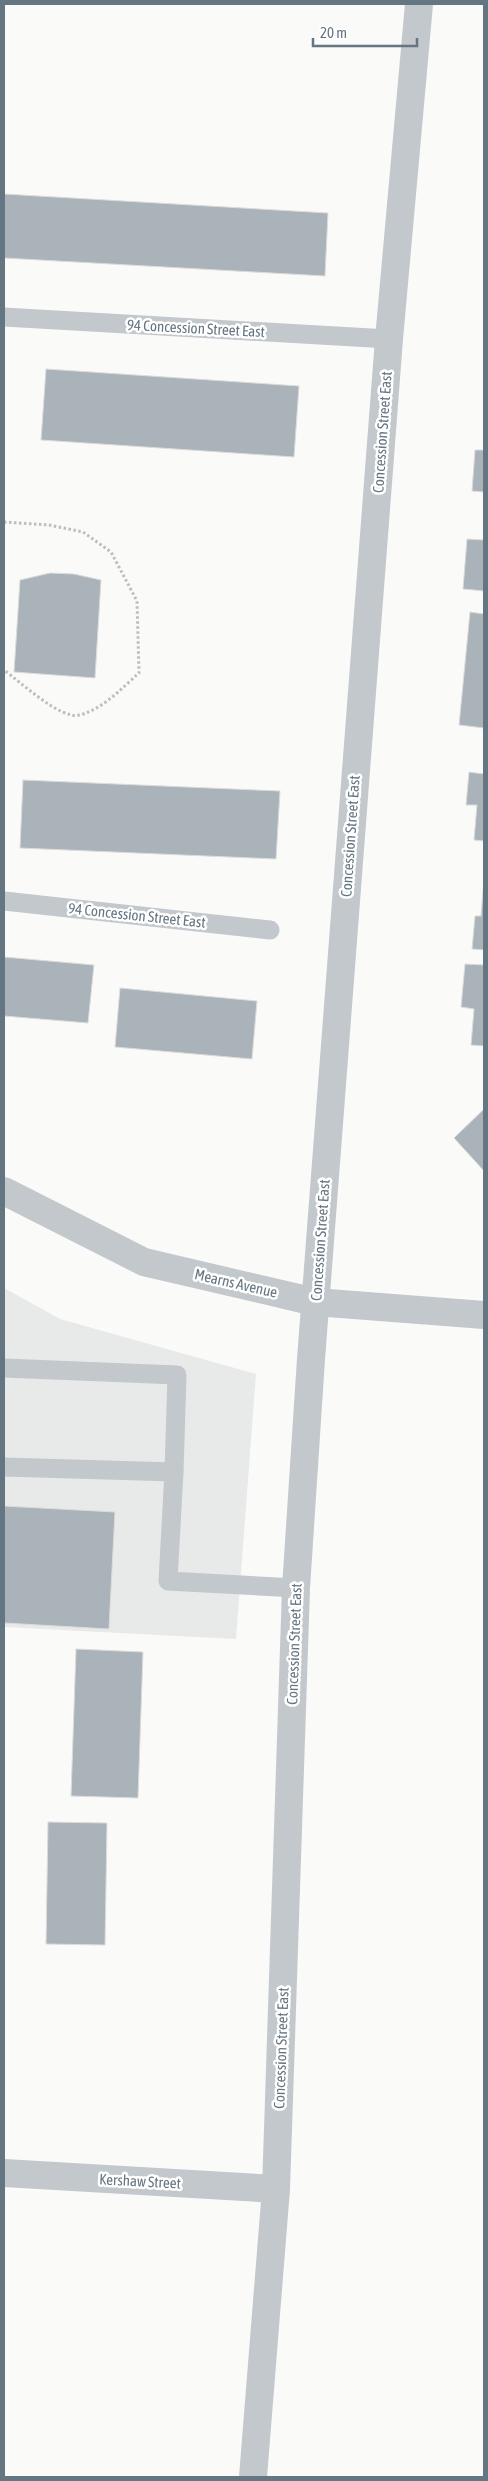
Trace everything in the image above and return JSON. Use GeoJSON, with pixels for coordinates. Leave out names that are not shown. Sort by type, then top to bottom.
{"type":"FeatureCollection","features":[{"type":"Feature","properties":{"kind":"street","name":"Concession Street East"},"geometry":{"type":"LineString","coordinates":[[253,2477],[276,2189],[296,1588],[315,1302],[389,339],[419,4]]}},
{"type":"Feature","properties":{"kind":"street","name":"Mearns Avenue"},"geometry":{"type":"LineString","coordinates":[[4,1191],[144,1262],[315,1302],[484,1315]]}},
{"type":"Feature","properties":{"kind":"street","name":"Kershaw Street"},"geometry":{"type":"LineString","coordinates":[[4,2173],[276,2189]]}},
{"type":"Feature","properties":{"kind":"lane","name":"94 Concession Street East"},"geometry":{"type":"LineString","coordinates":[[4,317],[389,339]]}},
{"type":"Feature","properties":{"kind":"lane","name":"94 Concession Street East"},"geometry":{"type":"LineString","coordinates":[[4,901],[270,930]]}},
{"type":"Feature","properties":{"kind":"lane"},"geometry":{"type":"LineString","coordinates":[[4,1368],[177,1375],[168,1581],[296,1588]]}},
{"type":"Feature","properties":{"kind":"lane"},"geometry":{"type":"LineString","coordinates":[[4,1467],[174,1472]]}},
{"type":"Feature","properties":{"kind":"path"},"geometry":{"type":"LineString","coordinates":[[4,522],[49,525],[83,532],[111,552],[137,601],[139,673],[106,701],[78,716],[63,714],[4,670]]}},
{"type":"Feature","properties":{"kind":"shaded area"},"geometry":{"type":"Polygon","coordinates":[[[4,1288],[60,1319],[256,1374],[236,1639],[4,1627],[4,1288]]]}},
{"type":"Feature","properties":{"kind":"building"},"geometry":{"type":"Polygon","coordinates":[[[4,194],[328,213],[325,276],[4,258],[4,194]]]}},
{"type":"Feature","properties":{"kind":"building"},"geometry":{"type":"Polygon","coordinates":[[[46,369],[299,386],[294,457],[41,440],[46,369]]]}},
{"type":"Feature","properties":{"kind":"building"},"geometry":{"type":"Polygon","coordinates":[[[475,450],[484,450],[484,492],[472,491],[475,450]]]}},
{"type":"Feature","properties":{"kind":"building"},"geometry":{"type":"Polygon","coordinates":[[[467,539],[484,540],[484,591],[463,589],[467,539]]]}},
{"type":"Feature","properties":{"kind":"building"},"geometry":{"type":"Polygon","coordinates":[[[50,573],[74,574],[101,580],[95,678],[14,672],[20,580],[50,573]]]}},
{"type":"Feature","properties":{"kind":"building"},"geometry":{"type":"Polygon","coordinates":[[[470,612],[484,614],[484,728],[459,725],[470,612]]]}},
{"type":"Feature","properties":{"kind":"building"},"geometry":{"type":"Polygon","coordinates":[[[469,772],[484,774],[484,841],[474,840],[477,805],[466,805],[469,772]]]}},
{"type":"Feature","properties":{"kind":"building"},"geometry":{"type":"Polygon","coordinates":[[[23,780],[280,791],[276,859],[20,848],[23,780]]]}},
{"type":"Feature","properties":{"kind":"building"},"geometry":{"type":"Polygon","coordinates":[[[484,878],[484,950],[472,949],[475,916],[481,916],[484,878]]]}},
{"type":"Feature","properties":{"kind":"building"},"geometry":{"type":"Polygon","coordinates":[[[4,957],[94,965],[88,1023],[4,1016],[4,957]]]}},
{"type":"Feature","properties":{"kind":"building"},"geometry":{"type":"Polygon","coordinates":[[[465,964],[484,965],[484,1046],[471,1045],[474,1009],[461,1007],[465,964]]]}},
{"type":"Feature","properties":{"kind":"building"},"geometry":{"type":"Polygon","coordinates":[[[120,988],[257,1001],[252,1059],[115,1047],[120,988]]]}},
{"type":"Feature","properties":{"kind":"building"},"geometry":{"type":"Polygon","coordinates":[[[484,1109],[484,1171],[454,1138],[484,1109]]]}},
{"type":"Feature","properties":{"kind":"building"},"geometry":{"type":"Polygon","coordinates":[[[4,1506],[115,1512],[109,1629],[4,1623],[4,1506]]]}},
{"type":"Feature","properties":{"kind":"building"},"geometry":{"type":"Polygon","coordinates":[[[76,1649],[143,1652],[138,1798],[71,1796],[76,1649]]]}},
{"type":"Feature","properties":{"kind":"building"},"geometry":{"type":"Polygon","coordinates":[[[48,1822],[107,1823],[105,1945],[46,1944],[48,1822]]]}}]}
